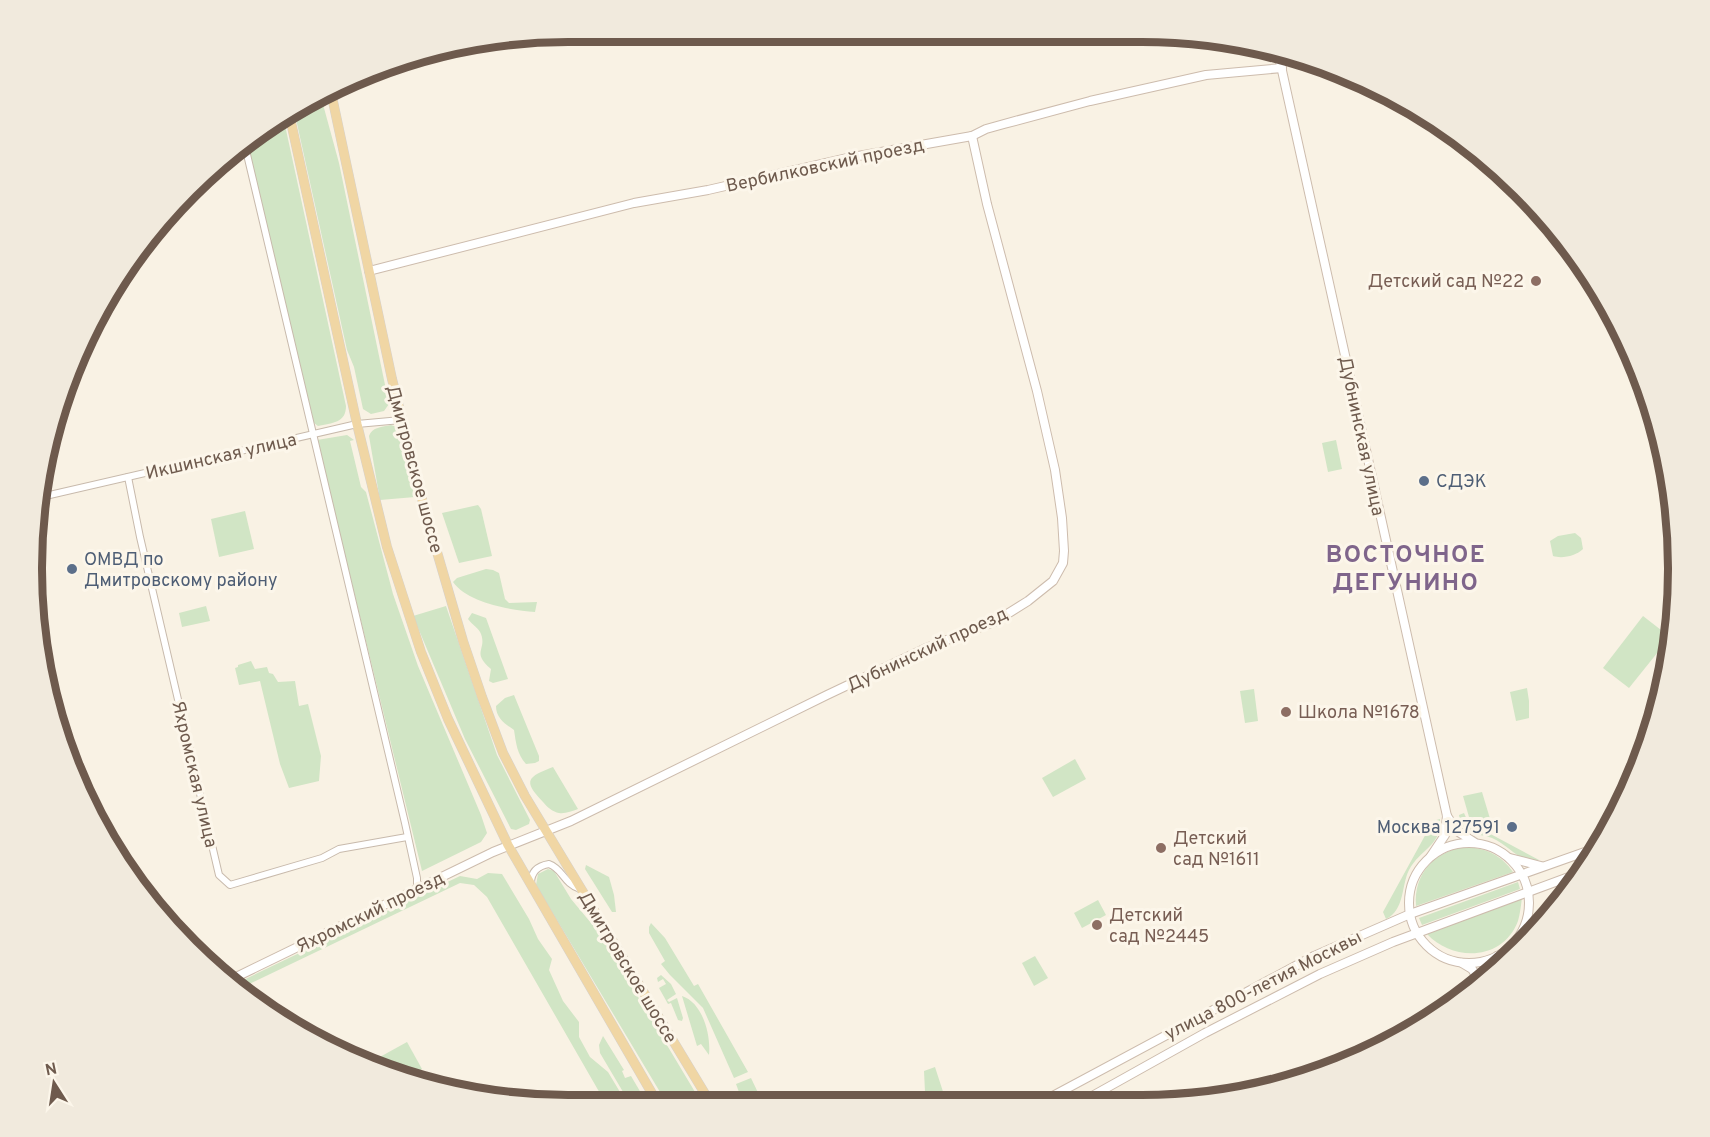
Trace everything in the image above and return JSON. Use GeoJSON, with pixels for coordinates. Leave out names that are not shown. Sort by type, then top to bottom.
{"type":"FeatureCollection","features":[{"type":"Feature","properties":{"kind":"main road","name":"Дмитровское шоссе"},"geometry":{"type":"LineString","coordinates":[[332,98],[401,420],[449,596],[482,697],[515,777],[706,1095]]}},
{"type":"Feature","properties":{"kind":"main road"},"geometry":{"type":"LineString","coordinates":[[292,121],[357,424],[387,547],[421,652],[453,729],[508,845],[653,1095]]}},
{"type":"Feature","properties":{"kind":"street","name":"Дубнинская улица"},"geometry":{"type":"LineString","coordinates":[[1280,61],[1447,816],[1445,835],[1420,868],[1413,882],[1409,898],[1410,914]]}},
{"type":"Feature","properties":{"kind":"street","name":"Вербилковский проезд"},"geometry":{"type":"LineString","coordinates":[[369,271],[633,204],[708,190],[847,158],[972,136],[1004,124],[1163,85],[1225,72],[1282,68]]}},
{"type":"Feature","properties":{"kind":"street","name":"Дубнинский проезд"},"geometry":{"type":"LineString","coordinates":[[546,831],[924,649],[996,621],[1046,589],[1058,573],[1063,563],[1064,535],[1055,470],[1037,391],[987,204],[972,136]]}},
{"type":"Feature","properties":{"kind":"street"},"geometry":{"type":"LineString","coordinates":[[246,152],[417,878],[417,889]]}},
{"type":"Feature","properties":{"kind":"street","name":"Икшинская улица"},"geometry":{"type":"LineString","coordinates":[[48,495],[357,424],[401,420]]}},
{"type":"Feature","properties":{"kind":"street","name":"Яхромская улица"},"geometry":{"type":"LineString","coordinates":[[128,477],[219,875],[230,885],[322,858],[339,849],[407,837]]}},
{"type":"Feature","properties":{"kind":"street"},"geometry":{"type":"LineString","coordinates":[[1447,816],[1457,831],[1478,844],[1493,848],[1507,857],[1528,864],[1544,866]]}},
{"type":"Feature","properties":{"kind":"street"},"geometry":{"type":"LineString","coordinates":[[508,845],[546,831]]}},
{"type":"Feature","properties":{"kind":"street"},"geometry":{"type":"LineString","coordinates":[[1431,856],[1453,845],[1478,844]]}},
{"type":"Feature","properties":{"kind":"street","name":"Яхромский проезд"},"geometry":{"type":"LineString","coordinates":[[237,977],[508,845]]}},
{"type":"Feature","properties":{"kind":"street","name":"улица 800-летия Москвы"},"geometry":{"type":"LineString","coordinates":[[1055,1095],[1314,956],[1410,914],[1585,852]]}},
{"type":"Feature","properties":{"kind":"street"},"geometry":{"type":"LineString","coordinates":[[1507,857],[1521,874],[1527,891],[1528,907],[1525,923],[1517,937]]}},
{"type":"Feature","properties":{"kind":"street"},"geometry":{"type":"LineString","coordinates":[[532,888],[532,874],[539,867],[549,864],[558,869],[567,882],[581,889]]}},
{"type":"Feature","properties":{"kind":"street","name":"улица 800-летия Москвы"},"geometry":{"type":"LineString","coordinates":[[1094,1095],[1295,986],[1417,933],[1568,877]]}},
{"type":"Feature","properties":{"kind":"street"},"geometry":{"type":"LineString","coordinates":[[1410,914],[1417,933],[1425,943],[1437,953],[1472,969],[1476,975]]}},
{"type":"Feature","properties":{"kind":"street"},"geometry":{"type":"LineString","coordinates":[[1456,961],[1484,960],[1502,952],[1515,940]]}},
{"type":"Feature","properties":{"kind":"green space"},"geometry":{"type":"Polygon","coordinates":[[[323,103],[339,163],[389,404],[384,411],[371,414],[363,409],[354,367],[347,350],[296,119],[323,103]]]}},
{"type":"Feature","properties":{"kind":"green space"},"geometry":{"type":"Polygon","coordinates":[[[285,125],[346,406],[341,419],[318,426],[314,423],[249,150],[285,125]]]}},
{"type":"Feature","properties":{"kind":"green space"},"geometry":{"type":"Polygon","coordinates":[[[391,425],[397,427],[415,497],[380,500],[369,436],[375,429],[391,425]]]}},
{"type":"Feature","properties":{"kind":"green space"},"geometry":{"type":"Polygon","coordinates":[[[347,435],[354,440],[350,441],[361,487],[366,492],[393,594],[418,666],[487,833],[481,842],[422,871],[317,440],[347,435]]]}},
{"type":"Feature","properties":{"kind":"green space"},"geometry":{"type":"Polygon","coordinates":[[[1336,440],[1342,469],[1328,472],[1322,443],[1336,440]]]}},
{"type":"Feature","properties":{"kind":"green space"},"geometry":{"type":"Polygon","coordinates":[[[478,505],[481,509],[492,556],[459,563],[442,513],[478,505]]]}},
{"type":"Feature","properties":{"kind":"green space"},"geometry":{"type":"Polygon","coordinates":[[[245,511],[254,549],[219,557],[211,519],[245,511]]]}},
{"type":"Feature","properties":{"kind":"green space"},"geometry":{"type":"Polygon","coordinates":[[[1575,533],[1581,538],[1583,549],[1569,556],[1553,556],[1550,541],[1558,536],[1575,533]]]}},
{"type":"Feature","properties":{"kind":"green space"},"geometry":{"type":"Polygon","coordinates":[[[486,569],[499,573],[505,599],[509,603],[537,602],[535,612],[502,607],[479,600],[453,582],[457,578],[486,569]]]}},
{"type":"Feature","properties":{"kind":"green space"},"geometry":{"type":"Polygon","coordinates":[[[206,606],[210,621],[182,627],[179,613],[206,606]]]}},
{"type":"Feature","properties":{"kind":"green space"},"geometry":{"type":"Polygon","coordinates":[[[446,606],[497,755],[530,820],[529,824],[516,830],[511,829],[465,739],[413,616],[446,606]]]}},
{"type":"Feature","properties":{"kind":"green space"},"geometry":{"type":"Polygon","coordinates":[[[472,613],[486,618],[508,679],[493,683],[489,681],[491,669],[482,659],[481,634],[468,619],[472,613]]]}},
{"type":"Feature","properties":{"kind":"green space"},"geometry":{"type":"Polygon","coordinates":[[[1643,616],[1664,632],[1661,648],[1629,688],[1603,668],[1643,616]]]}},
{"type":"Feature","properties":{"kind":"green space"},"geometry":{"type":"Polygon","coordinates":[[[251,661],[255,669],[267,667],[269,673],[273,674],[278,682],[295,681],[299,706],[308,704],[321,756],[319,781],[289,788],[280,764],[260,681],[239,685],[235,668],[251,661]]]}},
{"type":"Feature","properties":{"kind":"green space"},"geometry":{"type":"Polygon","coordinates":[[[1527,688],[1529,718],[1516,721],[1510,692],[1527,688]]]}},
{"type":"Feature","properties":{"kind":"green space"},"geometry":{"type":"Polygon","coordinates":[[[1254,689],[1258,721],[1245,723],[1240,691],[1254,689]]]}},
{"type":"Feature","properties":{"kind":"green space"},"geometry":{"type":"Polygon","coordinates":[[[514,695],[539,756],[539,761],[535,763],[526,764],[517,748],[514,730],[504,723],[498,714],[496,706],[505,698],[514,695]]]}},
{"type":"Feature","properties":{"kind":"green space"},"geometry":{"type":"Polygon","coordinates":[[[1075,759],[1086,779],[1053,797],[1042,778],[1075,759]]]}},
{"type":"Feature","properties":{"kind":"green space"},"geometry":{"type":"Polygon","coordinates":[[[553,767],[578,809],[564,813],[555,812],[546,806],[532,789],[530,784],[533,777],[553,767]]]}},
{"type":"Feature","properties":{"kind":"green space"},"geometry":{"type":"Polygon","coordinates":[[[1482,792],[1494,832],[1469,817],[1463,796],[1482,792]]]}},
{"type":"Feature","properties":{"kind":"green space"},"geometry":{"type":"Polygon","coordinates":[[[1464,813],[1468,822],[1539,860],[1520,857],[1492,838],[1468,831],[1459,818],[1459,815],[1464,813]]]}},
{"type":"Feature","properties":{"kind":"green space"},"geometry":{"type":"Polygon","coordinates":[[[1440,819],[1438,835],[1409,870],[1400,904],[1386,919],[1383,912],[1433,821],[1440,819]]]}},
{"type":"Feature","properties":{"kind":"green space"},"geometry":{"type":"Polygon","coordinates":[[[1465,847],[1480,849],[1492,854],[1503,861],[1513,872],[1416,906],[1418,884],[1428,866],[1444,853],[1465,847]]]}},
{"type":"Feature","properties":{"kind":"green space"},"geometry":{"type":"Polygon","coordinates":[[[586,865],[609,877],[616,912],[612,912],[585,869],[586,865]]]}},
{"type":"Feature","properties":{"kind":"green space"},"geometry":{"type":"Polygon","coordinates":[[[548,869],[554,871],[571,899],[601,935],[697,1095],[662,1095],[536,885],[538,874],[548,869]]]}},
{"type":"Feature","properties":{"kind":"green space"},"geometry":{"type":"Polygon","coordinates":[[[488,873],[502,874],[529,919],[538,939],[552,959],[549,970],[563,1001],[579,1022],[579,1037],[590,1057],[608,1072],[622,1095],[601,1095],[487,897],[474,885],[460,883],[247,985],[242,981],[460,876],[477,879],[488,873]]]}},
{"type":"Feature","properties":{"kind":"green space"},"geometry":{"type":"Polygon","coordinates":[[[1518,882],[1520,889],[1422,925],[1419,918],[1518,882]]]}},
{"type":"Feature","properties":{"kind":"green space"},"geometry":{"type":"Polygon","coordinates":[[[1522,898],[1518,921],[1511,934],[1501,944],[1489,950],[1463,953],[1438,943],[1427,934],[1522,898]]]}},
{"type":"Feature","properties":{"kind":"green space"},"geometry":{"type":"Polygon","coordinates":[[[1098,900],[1106,915],[1082,928],[1074,913],[1098,900]]]}},
{"type":"Feature","properties":{"kind":"green space"},"geometry":{"type":"Polygon","coordinates":[[[651,923],[665,938],[694,986],[698,984],[748,1072],[734,1078],[703,1008],[661,964],[665,961],[649,933],[651,923]]]}},
{"type":"Feature","properties":{"kind":"green space"},"geometry":{"type":"Polygon","coordinates":[[[1035,956],[1048,978],[1034,986],[1022,963],[1035,956]]]}},
{"type":"Feature","properties":{"kind":"green space"},"geometry":{"type":"Polygon","coordinates":[[[661,975],[671,984],[676,994],[667,1000],[669,1002],[677,998],[682,1021],[678,1020],[671,1003],[668,1004],[659,988],[666,984],[663,979],[658,982],[657,978],[661,975]]]}},
{"type":"Feature","properties":{"kind":"green space"},"geometry":{"type":"Polygon","coordinates":[[[682,996],[695,1005],[700,1012],[709,1038],[709,1055],[701,1044],[697,1046],[682,996]]]}},
{"type":"Feature","properties":{"kind":"green space"},"geometry":{"type":"Polygon","coordinates":[[[603,1036],[624,1070],[622,1071],[625,1078],[631,1076],[641,1093],[639,1095],[625,1095],[600,1053],[599,1045],[603,1036]]]}},
{"type":"Feature","properties":{"kind":"green space"},"geometry":{"type":"Polygon","coordinates":[[[407,1042],[422,1069],[416,1072],[378,1058],[407,1042]]]}},
{"type":"Feature","properties":{"kind":"green space"},"geometry":{"type":"Polygon","coordinates":[[[935,1067],[944,1095],[920,1095],[925,1092],[924,1071],[935,1067]]]}},
{"type":"Feature","properties":{"kind":"green space"},"geometry":{"type":"Polygon","coordinates":[[[751,1078],[759,1095],[740,1095],[736,1084],[751,1078]]]}},
{"type":"Feature","properties":{"kind":"place","name":"Детский сад №22"},"geometry":{"type":"Point","coordinates":[1536,281]}},
{"type":"Feature","properties":{"kind":"place","name":"СДЭК"},"geometry":{"type":"Point","coordinates":[1424,481]}},
{"type":"Feature","properties":{"kind":"place","name":"ОМВД по Дмитровскому району"},"geometry":{"type":"Point","coordinates":[72,569]}},
{"type":"Feature","properties":{"kind":"place","name":"Школа №1678"},"geometry":{"type":"Point","coordinates":[1286,712]}},
{"type":"Feature","properties":{"kind":"place","name":"Москва 127591"},"geometry":{"type":"Point","coordinates":[1512,827]}},
{"type":"Feature","properties":{"kind":"place","name":"Детский сад №1611"},"geometry":{"type":"Point","coordinates":[1161,848]}},
{"type":"Feature","properties":{"kind":"place","name":"Детский сад №2445"},"geometry":{"type":"Point","coordinates":[1097,925]}},
{"type":"Feature","properties":{"kind":"district","name":"ВОСТОЧНОЕ ДЕГУНИНО"},"geometry":{"type":"Point","coordinates":[1406,568]}}]}
